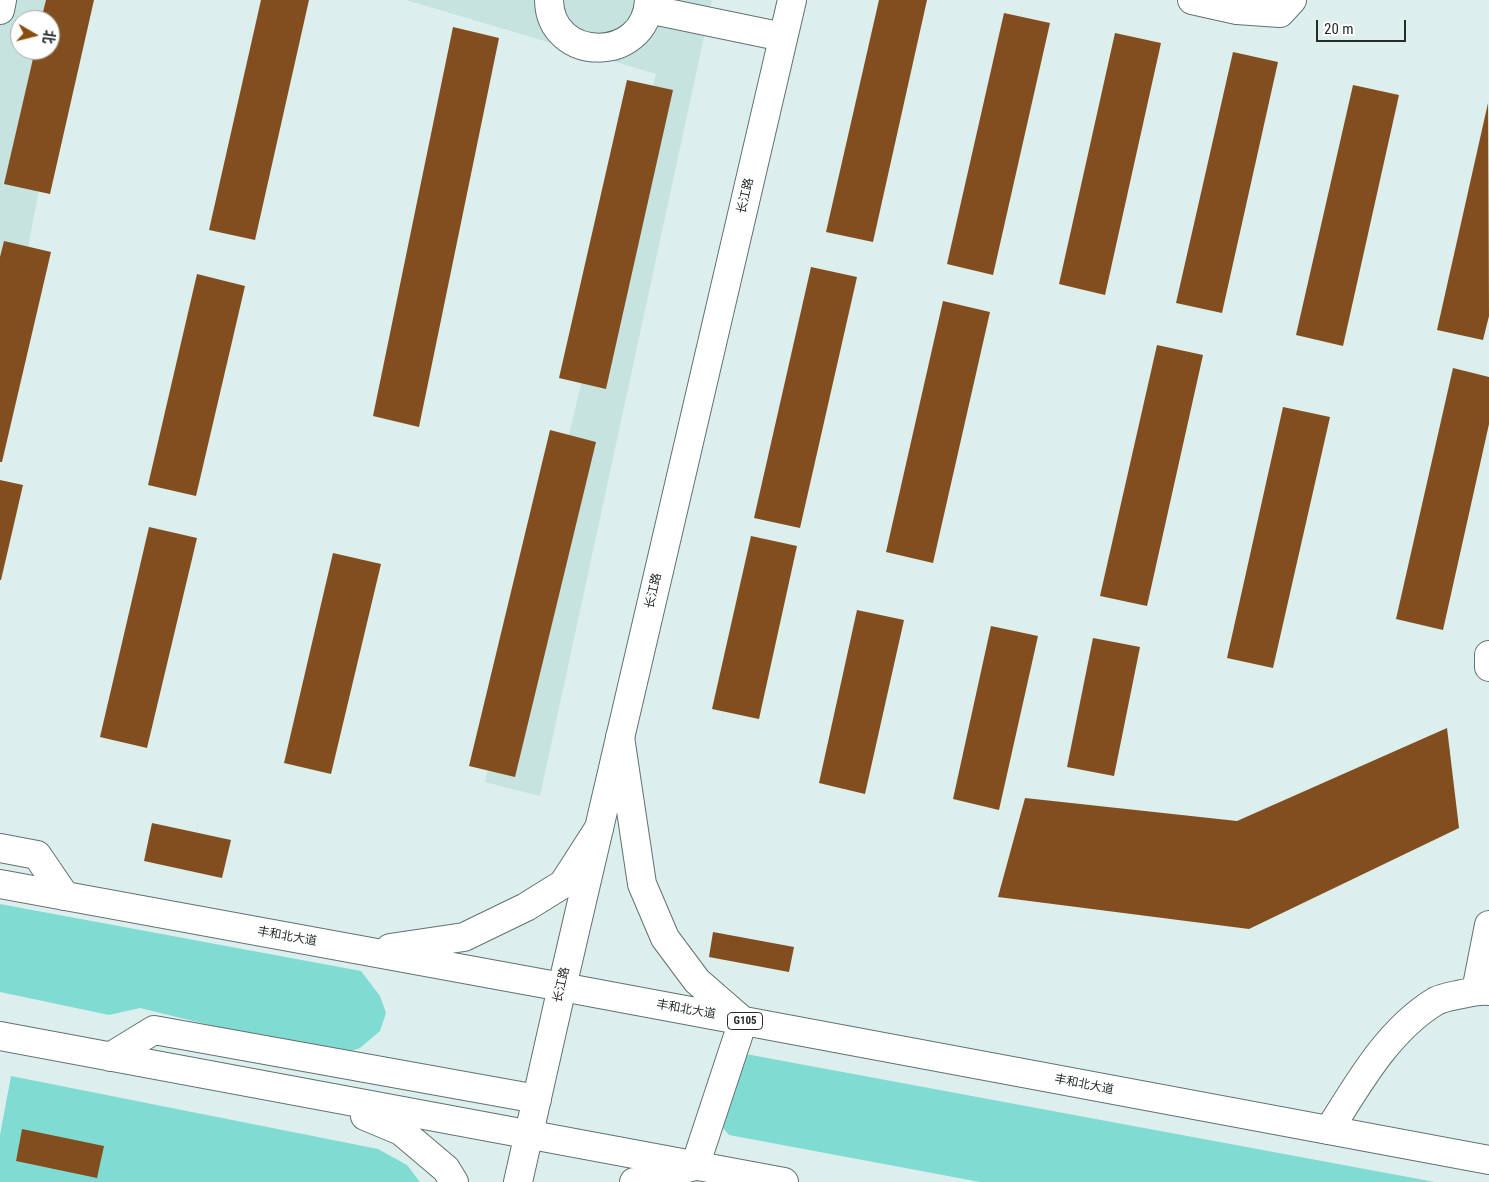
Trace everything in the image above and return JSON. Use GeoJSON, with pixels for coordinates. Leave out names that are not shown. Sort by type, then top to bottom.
{"type":"FeatureCollection","features":[{"type":"Feature","properties":{"kind":"main road"},"geometry":{"type":"LineString","coordinates":[[0,10],[2,0]]}},
{"type":"Feature","properties":{"kind":"main road"},"geometry":{"type":"LineString","coordinates":[[550,0],[555,23],[566,36],[581,46],[598,49],[615,46],[630,38],[642,25],[648,5],[783,37]]}},
{"type":"Feature","properties":{"kind":"main road","name":"长江路"},"geometry":{"type":"LineString","coordinates":[[518,1182],[792,0]]}},
{"type":"Feature","properties":{"kind":"main road"},"geometry":{"type":"LineString","coordinates":[[1192,0],[1238,10],[1280,13],[1292,0]]}},
{"type":"Feature","properties":{"kind":"main road"},"geometry":{"type":"LineString","coordinates":[[1489,655],[1489,667]]}},
{"type":"Feature","properties":{"kind":"main road"},"geometry":{"type":"LineString","coordinates":[[620,737],[642,884],[665,938],[697,981],[743,1021],[695,1166]]}},
{"type":"Feature","properties":{"kind":"main road"},"geometry":{"type":"LineString","coordinates":[[367,951],[464,937],[526,907],[563,884],[599,828]]}},
{"type":"Feature","properties":{"kind":"main road"},"geometry":{"type":"LineString","coordinates":[[0,848],[37,855],[65,896]]}},
{"type":"Feature","properties":{"kind":"main road","name":"丰和北大道"},"geometry":{"type":"LineString","coordinates":[[0,884],[1489,1160]]}},
{"type":"Feature","properties":{"kind":"main road"},"geometry":{"type":"LineString","coordinates":[[1329,1130],[1375,1062],[1407,1023],[1438,1000],[1483,991],[1489,926]]}},
{"type":"Feature","properties":{"kind":"main road"},"geometry":{"type":"LineString","coordinates":[[110,1057],[154,1030],[537,1099]]}},
{"type":"Feature","properties":{"kind":"main road"},"geometry":{"type":"LineString","coordinates":[[0,1036],[784,1182]]}},
{"type":"Feature","properties":{"kind":"main road"},"geometry":{"type":"LineString","coordinates":[[320,1096],[402,1131],[446,1169],[454,1182]]}},
{"type":"Feature","properties":{"kind":"main road"},"geometry":{"type":"LineString","coordinates":[[634,1182],[695,1166]]}},
{"type":"Feature","properties":{"kind":"shaded area"},"geometry":{"type":"Polygon","coordinates":[[[0,0],[74,0],[0,399],[0,0]]]}},
{"type":"Feature","properties":{"kind":"shaded area"},"geometry":{"type":"Polygon","coordinates":[[[406,0],[712,0],[540,796],[485,782],[656,74],[406,0]]]}},
{"type":"Feature","properties":{"kind":"shaded area"},"geometry":{"type":"Polygon","coordinates":[[[0,904],[361,971],[380,996],[386,1013],[380,1031],[360,1048],[336,1056],[140,1008],[109,1015],[0,992],[0,904]]]}},
{"type":"Feature","properties":{"kind":"shaded area"},"geometry":{"type":"Polygon","coordinates":[[[735,1052],[1435,1182],[980,1182],[729,1135],[718,1122],[735,1052]]]}},
{"type":"Feature","properties":{"kind":"shaded area"},"geometry":{"type":"Polygon","coordinates":[[[11,1076],[378,1149],[407,1165],[420,1182],[0,1182],[0,1135],[11,1076]]]}},
{"type":"Feature","properties":{"kind":"building"},"geometry":{"type":"Polygon","coordinates":[[[46,0],[94,0],[50,194],[4,184],[33,60],[60,60],[60,10],[44,10],[46,0]]]}},
{"type":"Feature","properties":{"kind":"building"},"geometry":{"type":"Polygon","coordinates":[[[261,0],[309,0],[255,240],[209,230],[261,0]]]}},
{"type":"Feature","properties":{"kind":"building"},"geometry":{"type":"Polygon","coordinates":[[[879,0],[927,0],[873,242],[826,232],[879,0]]]}},
{"type":"Feature","properties":{"kind":"building"},"geometry":{"type":"Polygon","coordinates":[[[1004,13],[1050,23],[993,275],[947,264],[1004,13]]]}},
{"type":"Feature","properties":{"kind":"building"},"geometry":{"type":"Polygon","coordinates":[[[453,27],[499,38],[419,427],[373,416],[453,27]]]}},
{"type":"Feature","properties":{"kind":"building"},"geometry":{"type":"Polygon","coordinates":[[[1115,33],[1161,43],[1105,295],[1059,284],[1115,33]]]}},
{"type":"Feature","properties":{"kind":"building"},"geometry":{"type":"Polygon","coordinates":[[[1233,52],[1278,62],[1222,313],[1176,303],[1233,52]]]}},
{"type":"Feature","properties":{"kind":"building"},"geometry":{"type":"Polygon","coordinates":[[[627,80],[673,90],[606,389],[559,378],[627,80]]]}},
{"type":"Feature","properties":{"kind":"building"},"geometry":{"type":"Polygon","coordinates":[[[1353,85],[1399,95],[1343,346],[1296,335],[1353,85]]]}},
{"type":"Feature","properties":{"kind":"building"},"geometry":{"type":"Polygon","coordinates":[[[1488,103],[1489,316],[1483,340],[1437,330],[1488,103]]]}},
{"type":"Feature","properties":{"kind":"building"},"geometry":{"type":"Polygon","coordinates":[[[4,241],[51,252],[2,462],[0,462],[0,257],[4,241]]]}},
{"type":"Feature","properties":{"kind":"building"},"geometry":{"type":"Polygon","coordinates":[[[811,267],[857,277],[800,528],[754,518],[811,267]]]}},
{"type":"Feature","properties":{"kind":"building"},"geometry":{"type":"Polygon","coordinates":[[[197,274],[245,286],[196,496],[148,485],[197,274]]]}},
{"type":"Feature","properties":{"kind":"building"},"geometry":{"type":"Polygon","coordinates":[[[943,301],[990,312],[933,563],[886,552],[943,301]]]}},
{"type":"Feature","properties":{"kind":"building"},"geometry":{"type":"Polygon","coordinates":[[[1157,345],[1203,355],[1147,606],[1100,596],[1157,345]]]}},
{"type":"Feature","properties":{"kind":"building"},"geometry":{"type":"Polygon","coordinates":[[[1453,368],[1489,377],[1489,424],[1443,630],[1396,619],[1453,368]]]}},
{"type":"Feature","properties":{"kind":"building"},"geometry":{"type":"Polygon","coordinates":[[[1283,407],[1330,417],[1273,668],[1227,658],[1283,407]]]}},
{"type":"Feature","properties":{"kind":"building"},"geometry":{"type":"Polygon","coordinates":[[[550,430],[596,442],[515,777],[469,766],[550,430]]]}},
{"type":"Feature","properties":{"kind":"building"},"geometry":{"type":"Polygon","coordinates":[[[0,480],[23,485],[1,580],[0,580],[0,480]]]}},
{"type":"Feature","properties":{"kind":"building"},"geometry":{"type":"Polygon","coordinates":[[[149,527],[197,538],[147,748],[100,737],[149,527]]]}},
{"type":"Feature","properties":{"kind":"building"},"geometry":{"type":"Polygon","coordinates":[[[751,536],[797,546],[759,719],[712,709],[751,536]]]}},
{"type":"Feature","properties":{"kind":"building"},"geometry":{"type":"Polygon","coordinates":[[[333,553],[381,564],[331,774],[284,763],[333,553]]]}},
{"type":"Feature","properties":{"kind":"building"},"geometry":{"type":"Polygon","coordinates":[[[857,610],[904,620],[865,794],[819,783],[857,610]]]}},
{"type":"Feature","properties":{"kind":"building"},"geometry":{"type":"Polygon","coordinates":[[[991,626],[1038,636],[999,810],[953,799],[991,626]]]}},
{"type":"Feature","properties":{"kind":"building"},"geometry":{"type":"Polygon","coordinates":[[[1093,638],[1140,647],[1114,776],[1067,767],[1093,638]]]}},
{"type":"Feature","properties":{"kind":"building"},"geometry":{"type":"Polygon","coordinates":[[[1447,728],[1459,828],[1249,929],[998,897],[1025,798],[1237,821],[1447,728]]]}},
{"type":"Feature","properties":{"kind":"building"},"geometry":{"type":"Polygon","coordinates":[[[152,823],[231,840],[222,878],[144,861],[152,823]]]}},
{"type":"Feature","properties":{"kind":"building"},"geometry":{"type":"Polygon","coordinates":[[[713,932],[794,947],[789,972],[709,957],[713,932]]]}},
{"type":"Feature","properties":{"kind":"building"},"geometry":{"type":"Polygon","coordinates":[[[22,1129],[104,1146],[97,1178],[16,1161],[22,1129]]]}}]}
